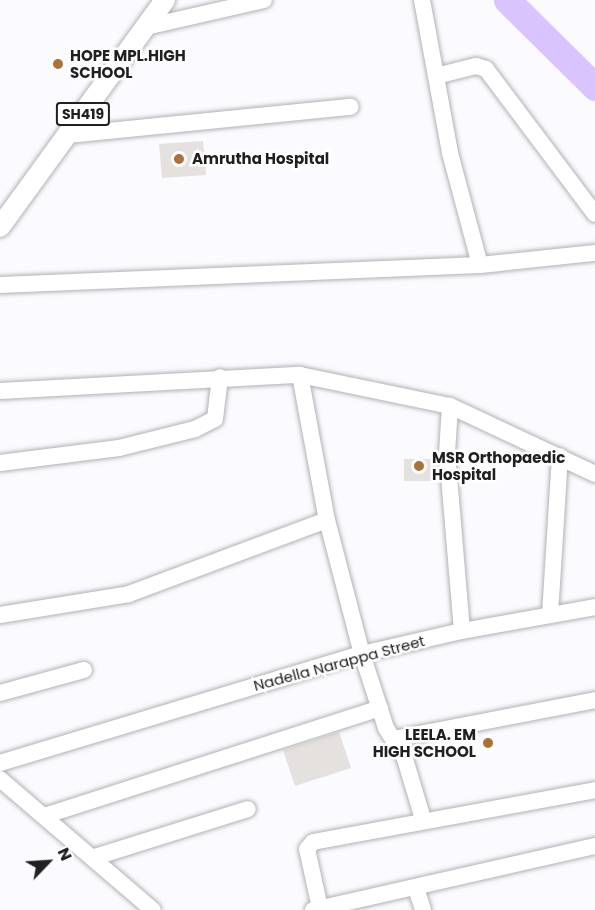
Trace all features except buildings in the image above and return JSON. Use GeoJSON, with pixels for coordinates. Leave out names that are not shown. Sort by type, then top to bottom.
{"type":"FeatureCollection","features":[{"type":"Feature","properties":{"kind":"main road","name":"SH419"},"geometry":{"type":"LineString","coordinates":[[0,227],[165,0]]}},
{"type":"Feature","properties":{"kind":"street"},"geometry":{"type":"LineString","coordinates":[[146,27],[264,0]]}},
{"type":"Feature","properties":{"kind":"street"},"geometry":{"type":"LineString","coordinates":[[422,0],[436,76],[480,266]]}},
{"type":"Feature","properties":{"kind":"street"},"geometry":{"type":"LineString","coordinates":[[436,76],[476,66],[486,69],[595,214]]}},
{"type":"Feature","properties":{"kind":"street"},"geometry":{"type":"LineString","coordinates":[[68,135],[351,106]]}},
{"type":"Feature","properties":{"kind":"street"},"geometry":{"type":"LineString","coordinates":[[0,285],[480,266],[595,253]]}},
{"type":"Feature","properties":{"kind":"street"},"geometry":{"type":"LineString","coordinates":[[300,375],[327,520],[362,654],[380,708],[393,739],[405,759],[423,819]]}},
{"type":"Feature","properties":{"kind":"street"},"geometry":{"type":"LineString","coordinates":[[0,391],[220,377],[300,375],[450,406],[595,474]]}},
{"type":"Feature","properties":{"kind":"street"},"geometry":{"type":"LineString","coordinates":[[0,463],[119,448],[195,429],[214,419],[220,377]]}},
{"type":"Feature","properties":{"kind":"street"},"geometry":{"type":"LineString","coordinates":[[450,406],[447,453],[462,631]]}},
{"type":"Feature","properties":{"kind":"street"},"geometry":{"type":"LineString","coordinates":[[549,615],[560,456]]}},
{"type":"Feature","properties":{"kind":"street"},"geometry":{"type":"LineString","coordinates":[[0,615],[129,594],[327,520]]}},
{"type":"Feature","properties":{"kind":"street","name":"Nadella Narappa Street"},"geometry":{"type":"LineString","coordinates":[[0,763],[362,654],[462,631],[595,607]]}},
{"type":"Feature","properties":{"kind":"street"},"geometry":{"type":"LineString","coordinates":[[0,693],[84,670]]}},
{"type":"Feature","properties":{"kind":"street"},"geometry":{"type":"LineString","coordinates":[[393,739],[595,700]]}},
{"type":"Feature","properties":{"kind":"street"},"geometry":{"type":"LineString","coordinates":[[44,816],[380,708]]}},
{"type":"Feature","properties":{"kind":"street"},"geometry":{"type":"LineString","coordinates":[[0,779],[95,857],[153,910]]}},
{"type":"Feature","properties":{"kind":"street"},"geometry":{"type":"LineString","coordinates":[[595,790],[423,819],[308,845],[316,909],[595,846]]}},
{"type":"Feature","properties":{"kind":"street"},"geometry":{"type":"LineString","coordinates":[[95,857],[248,809]]}},
{"type":"Feature","properties":{"kind":"street"},"geometry":{"type":"LineString","coordinates":[[416,888],[423,910]]}},
{"type":"Feature","properties":{"kind":"waterway"},"geometry":{"type":"LineString","coordinates":[[507,0],[595,87]]}},
{"type":"Feature","properties":{"kind":"place","name":"HOPE MPL.HIGH SCHOOL"},"geometry":{"type":"Point","coordinates":[58,64]}},
{"type":"Feature","properties":{"kind":"place","name":"Amrutha Hospital"},"geometry":{"type":"Point","coordinates":[179,159]}},
{"type":"Feature","properties":{"kind":"place","name":"MSR Orthopaedic Hospital"},"geometry":{"type":"Point","coordinates":[419,466]}},
{"type":"Feature","properties":{"kind":"place","name":"LEELA. EM HIGH SCHOOL"},"geometry":{"type":"Point","coordinates":[488,743]}}]}
